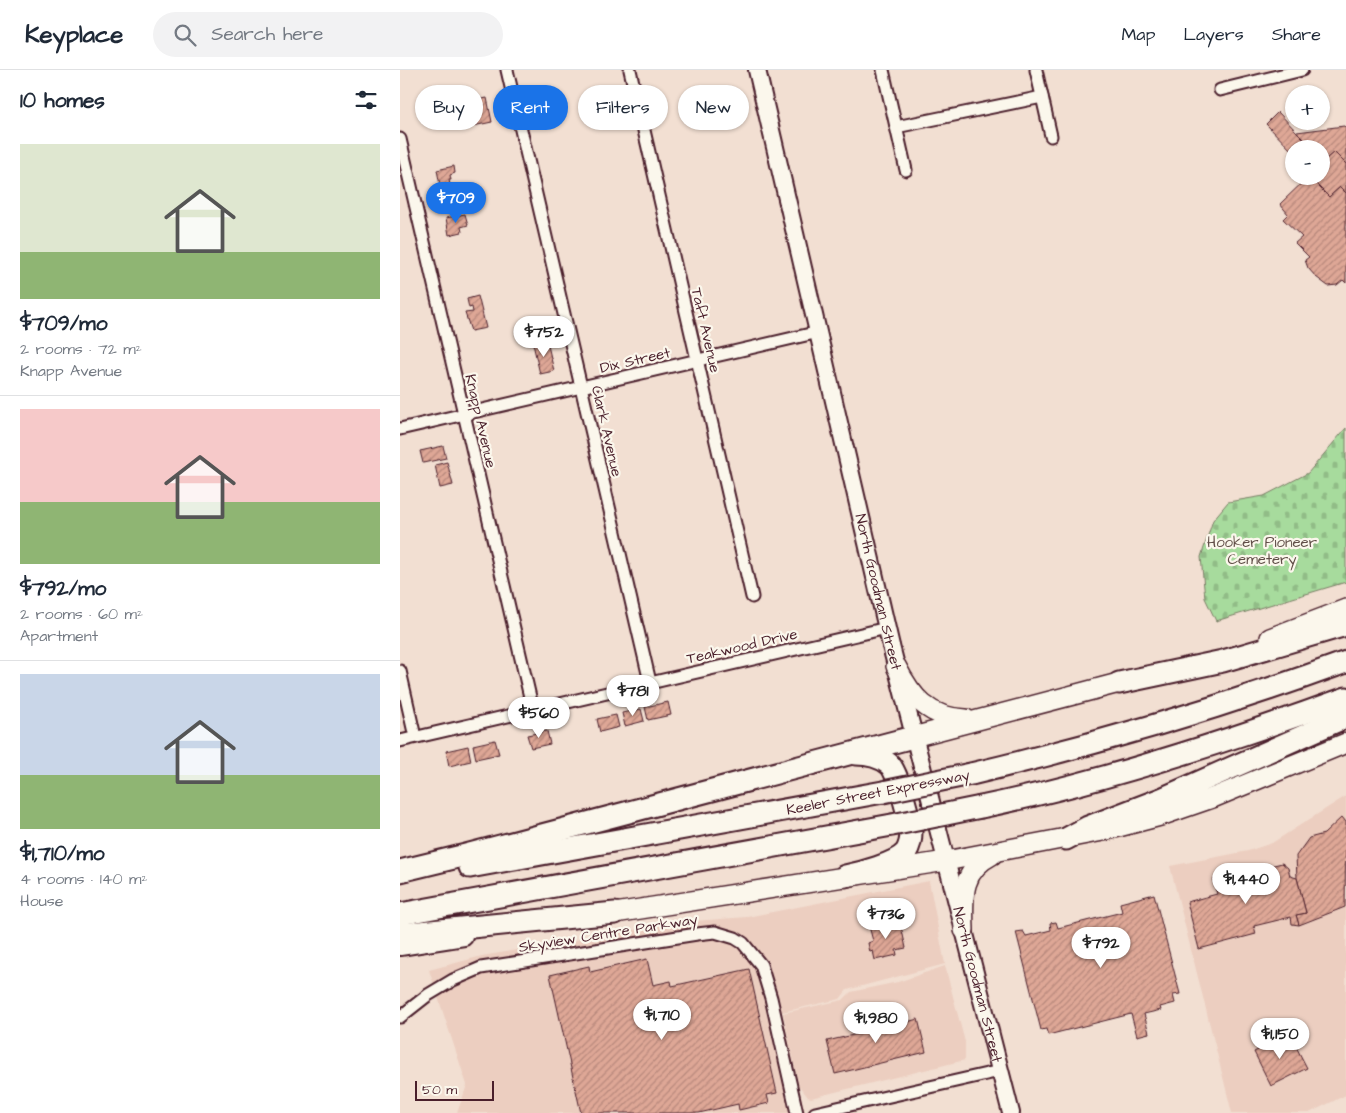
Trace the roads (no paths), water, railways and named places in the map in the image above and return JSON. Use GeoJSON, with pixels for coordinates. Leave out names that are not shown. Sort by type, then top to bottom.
{"type":"FeatureCollection","features":[{"type":"Feature","properties":{"kind":"highway"},"geometry":{"type":"LineString","coordinates":[[1119,683],[1223,661],[1346,625]]}},
{"type":"Feature","properties":{"kind":"highway","name":"Keeler Street Expressway"},"geometry":{"type":"LineString","coordinates":[[400,880],[883,792],[971,774],[1069,750],[1162,723],[1346,662]]}},
{"type":"Feature","properties":{"kind":"highway"},"geometry":{"type":"LineString","coordinates":[[400,914],[892,825],[981,807],[1144,765],[1346,698]]}},
{"type":"Feature","properties":{"kind":"highway"},"geometry":{"type":"LineString","coordinates":[[1066,839],[1088,827],[1161,799],[1346,717]]}},
{"type":"Feature","properties":{"kind":"highway"},"geometry":{"type":"LineString","coordinates":[[400,871],[475,853],[914,737]]}},
{"type":"Feature","properties":{"kind":"highway"},"geometry":{"type":"LineString","coordinates":[[843,755],[872,755],[890,765],[898,780],[911,834],[908,848],[902,856],[871,869],[845,876]]}},
{"type":"Feature","properties":{"kind":"highway"},"geometry":{"type":"LineString","coordinates":[[404,944],[615,913]]}},
{"type":"Feature","properties":{"kind":"main road","name":"North Goodman Street"},"geometry":{"type":"LineString","coordinates":[[757,70],[886,628],[1011,1113]]}},
{"type":"Feature","properties":{"kind":"main road"},"geometry":{"type":"LineString","coordinates":[[914,737],[1119,683],[1231,651],[1346,609]]}},
{"type":"Feature","properties":{"kind":"main road"},"geometry":{"type":"LineString","coordinates":[[896,666],[915,696],[935,713],[951,718],[984,718]]}},
{"type":"Feature","properties":{"kind":"main road"},"geometry":{"type":"LineString","coordinates":[[615,913],[946,861],[1066,839],[1141,821],[1187,807],[1241,787],[1346,743]]}},
{"type":"Feature","properties":{"kind":"main road"},"geometry":{"type":"LineString","coordinates":[[964,930],[965,895],[971,872],[981,861],[1006,850]]}},
{"type":"Feature","properties":{"kind":"street","name":"Clark Avenue"},"geometry":{"type":"LineString","coordinates":[[507,70],[650,682]]}},
{"type":"Feature","properties":{"kind":"street","name":"Taft Avenue"},"geometry":{"type":"LineString","coordinates":[[630,70],[752,597]]}},
{"type":"Feature","properties":{"kind":"street"},"geometry":{"type":"LineString","coordinates":[[883,70],[906,170]]}},
{"type":"Feature","properties":{"kind":"street"},"geometry":{"type":"LineString","coordinates":[[1036,70],[1051,136]]}},
{"type":"Feature","properties":{"kind":"street"},"geometry":{"type":"LineString","coordinates":[[1220,90],[1302,70]]}},
{"type":"Feature","properties":{"kind":"street"},"geometry":{"type":"LineString","coordinates":[[896,127],[1042,97]]}},
{"type":"Feature","properties":{"kind":"street","name":"Knapp Avenue"},"geometry":{"type":"LineString","coordinates":[[400,140],[533,710]]}},
{"type":"Feature","properties":{"kind":"street","name":"Dix Street"},"geometry":{"type":"LineString","coordinates":[[400,430],[818,332]]}},
{"type":"Feature","properties":{"kind":"street","name":"Teakwood Drive"},"geometry":{"type":"LineString","coordinates":[[400,740],[886,628]]}},
{"type":"Feature","properties":{"kind":"street"},"geometry":{"type":"LineString","coordinates":[[400,671],[415,737]]}},
{"type":"Feature","properties":{"kind":"street","name":"Skyview Centre Parkway"},"geometry":{"type":"LineString","coordinates":[[400,1017],[428,995],[453,980],[481,968],[715,932],[735,938],[743,943],[761,965],[771,998],[797,1113]]}},
{"type":"Feature","properties":{"kind":"street"},"geometry":{"type":"LineString","coordinates":[[815,1113],[1000,1071]]}},
{"type":"Feature","properties":{"kind":"park label","name":"Hooker Pioneer Cemetery"},"geometry":{"type":"Point","coordinates":[1262,550]}}]}
